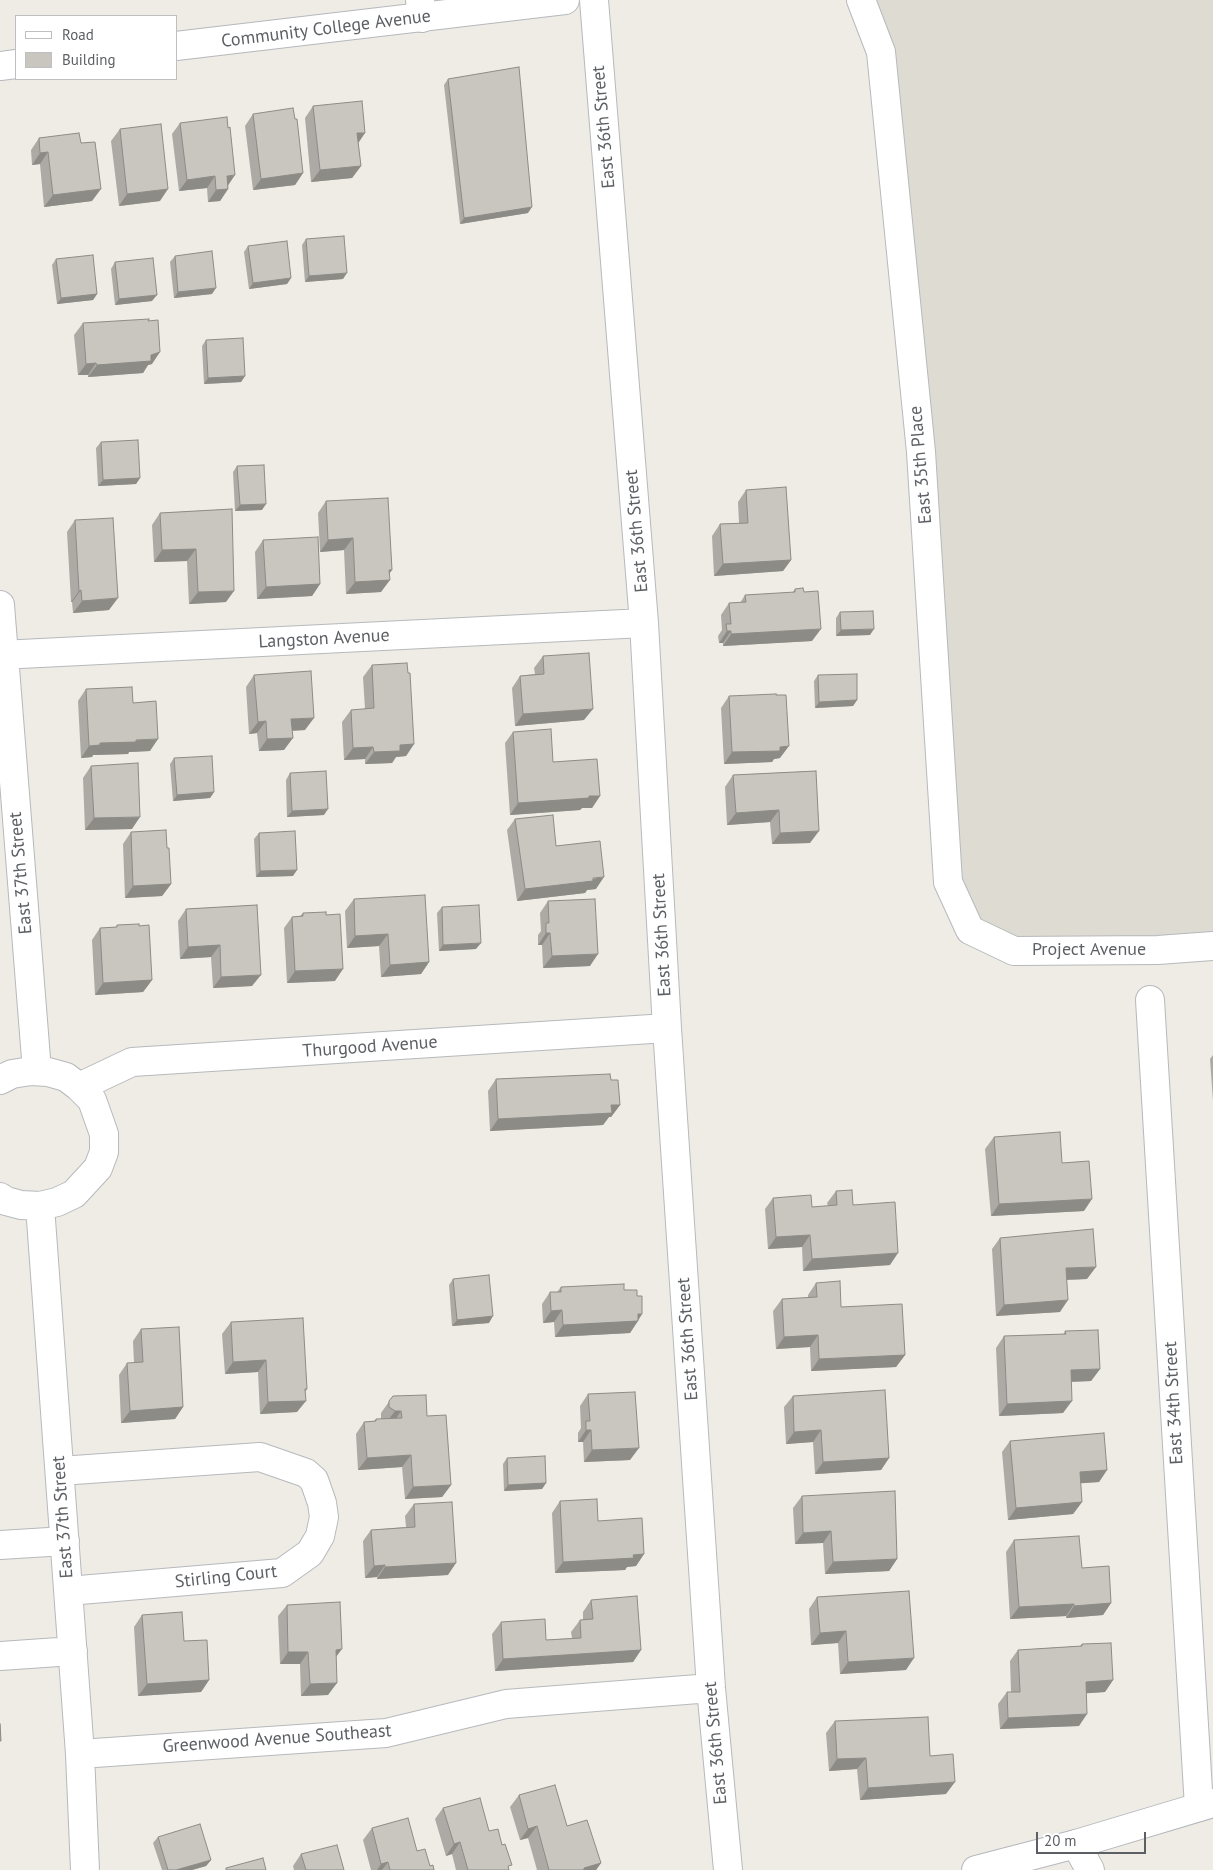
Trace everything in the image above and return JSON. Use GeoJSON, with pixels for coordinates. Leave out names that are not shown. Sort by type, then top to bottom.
{"type":"FeatureCollection","features":[{"type":"Feature","properties":{"kind":"street","name":"Community College Avenue"},"geometry":{"type":"LineString","coordinates":[[178,46],[421,9],[565,0]]}},
{"type":"Feature","properties":{"kind":"street","name":"East 36th Street"},"geometry":{"type":"LineString","coordinates":[[594,0],[644,622],[667,1028],[711,1688],[728,1870]]}},
{"type":"Feature","properties":{"kind":"street","name":"East 35th Place"},"geometry":{"type":"LineString","coordinates":[[861,0],[881,52],[921,452],[948,882],[970,930]]}},
{"type":"Feature","properties":{"kind":"street"},"geometry":{"type":"LineString","coordinates":[[0,66],[15,64]]}},
{"type":"Feature","properties":{"kind":"street","name":"East 37th Street"},"geometry":{"type":"LineString","coordinates":[[0,606],[6,771],[38,1071]]}},
{"type":"Feature","properties":{"kind":"street","name":"Langston Avenue"},"geometry":{"type":"LineString","coordinates":[[2,655],[644,622]]}},
{"type":"Feature","properties":{"kind":"street","name":"Project Avenue"},"geometry":{"type":"LineString","coordinates":[[970,930],[1014,951],[1158,950],[1213,946]]}},
{"type":"Feature","properties":{"kind":"street","name":"East 34th Street"},"geometry":{"type":"LineString","coordinates":[[1150,1000],[1206,1805]]}},
{"type":"Feature","properties":{"kind":"street","name":"Thurgood Avenue"},"geometry":{"type":"LineString","coordinates":[[79,1087],[132,1062],[667,1028]]}},
{"type":"Feature","properties":{"kind":"street"},"geometry":{"type":"LineString","coordinates":[[0,1080],[12,1074],[38,1071],[66,1077],[92,1100],[104,1134],[104,1152],[98,1168],[74,1194],[56,1202],[40,1206],[14,1203],[0,1197]]}},
{"type":"Feature","properties":{"kind":"street","name":"East 37th Street"},"geometry":{"type":"LineString","coordinates":[[40,1206],[80,1754],[85,1870]]}},
{"type":"Feature","properties":{"kind":"street","name":"Stirling Court"},"geometry":{"type":"LineString","coordinates":[[60,1471],[260,1457],[306,1473],[314,1480],[322,1503],[324,1517],[320,1536],[310,1553],[282,1573],[68,1591]]}},
{"type":"Feature","properties":{"kind":"street"},"geometry":{"type":"LineString","coordinates":[[0,1545],[65,1542]]}},
{"type":"Feature","properties":{"kind":"street"},"geometry":{"type":"LineString","coordinates":[[0,1656],[73,1651]]}},
{"type":"Feature","properties":{"kind":"street","name":"Greenwood Avenue Southeast"},"geometry":{"type":"LineString","coordinates":[[80,1754],[386,1734],[506,1704],[711,1688]]}},
{"type":"Feature","properties":{"kind":"street"},"geometry":{"type":"LineString","coordinates":[[976,1870],[1076,1844],[1206,1805]]}},
{"type":"Feature","properties":{"kind":"street"},"geometry":{"type":"LineString","coordinates":[[1076,1844],[1090,1870]]}},
{"type":"Feature","properties":{"kind":"shaded area"},"geometry":{"type":"Polygon","coordinates":[[[861,0],[1213,0],[1213,946],[1014,951],[970,930],[948,882],[881,52],[861,0]]]}},
{"type":"Feature","properties":{"kind":"building"},"geometry":{"type":"Polygon","coordinates":[[[519,67],[532,207],[464,218],[448,79],[519,67]]]}},
{"type":"Feature","properties":{"kind":"building"},"geometry":{"type":"Polygon","coordinates":[[[362,101],[365,133],[357,133],[361,166],[320,170],[313,106],[362,101]]]}},
{"type":"Feature","properties":{"kind":"building"},"geometry":{"type":"Polygon","coordinates":[[[293,108],[295,119],[297,119],[303,173],[261,179],[253,114],[293,108]]]}},
{"type":"Feature","properties":{"kind":"building"},"geometry":{"type":"Polygon","coordinates":[[[227,117],[228,128],[230,127],[235,175],[227,176],[228,189],[216,190],[215,176],[187,180],[180,123],[227,117]]]}},
{"type":"Feature","properties":{"kind":"building"},"geometry":{"type":"Polygon","coordinates":[[[161,124],[168,189],[127,194],[120,129],[161,124]]]}},
{"type":"Feature","properties":{"kind":"building"},"geometry":{"type":"Polygon","coordinates":[[[79,133],[81,143],[95,142],[101,189],[53,195],[48,152],[40,153],[39,138],[79,133]]]}},
{"type":"Feature","properties":{"kind":"building"},"geometry":{"type":"Polygon","coordinates":[[[344,236],[347,273],[309,276],[306,239],[344,236]]]}},
{"type":"Feature","properties":{"kind":"building"},"geometry":{"type":"Polygon","coordinates":[[[287,241],[291,278],[253,283],[248,246],[287,241]]]}},
{"type":"Feature","properties":{"kind":"building"},"geometry":{"type":"Polygon","coordinates":[[[212,251],[216,288],[178,292],[175,256],[212,251]]]}},
{"type":"Feature","properties":{"kind":"building"},"geometry":{"type":"Polygon","coordinates":[[[93,255],[97,294],[61,298],[56,259],[93,255]]]}},
{"type":"Feature","properties":{"kind":"building"},"geometry":{"type":"Polygon","coordinates":[[[153,258],[157,295],[119,299],[115,262],[153,258]]]}},
{"type":"Feature","properties":{"kind":"building"},"geometry":{"type":"Polygon","coordinates":[[[149,319],[148,321],[158,320],[160,352],[151,355],[151,361],[97,365],[96,363],[86,364],[83,323],[149,319]]]}},
{"type":"Feature","properties":{"kind":"building"},"geometry":{"type":"Polygon","coordinates":[[[243,338],[245,376],[208,378],[206,340],[243,338]]]}},
{"type":"Feature","properties":{"kind":"building"},"geometry":{"type":"Polygon","coordinates":[[[138,440],[140,478],[103,480],[101,442],[138,440]]]}},
{"type":"Feature","properties":{"kind":"building"},"geometry":{"type":"Polygon","coordinates":[[[264,465],[266,504],[240,505],[237,466],[264,465]]]}},
{"type":"Feature","properties":{"kind":"building"},"geometry":{"type":"Polygon","coordinates":[[[786,487],[791,560],[723,564],[720,524],[748,523],[746,490],[786,487]]]}},
{"type":"Feature","properties":{"kind":"building"},"geometry":{"type":"Polygon","coordinates":[[[388,498],[392,570],[389,570],[390,580],[355,582],[353,538],[328,540],[326,501],[388,498]]]}},
{"type":"Feature","properties":{"kind":"building"},"geometry":{"type":"Polygon","coordinates":[[[232,509],[234,591],[198,592],[196,549],[162,550],[160,513],[232,509]]]}},
{"type":"Feature","properties":{"kind":"building"},"geometry":{"type":"Polygon","coordinates":[[[113,518],[118,598],[82,601],[81,590],[79,591],[75,520],[113,518]]]}},
{"type":"Feature","properties":{"kind":"building"},"geometry":{"type":"Polygon","coordinates":[[[318,537],[320,584],[266,587],[263,540],[318,537]]]}},
{"type":"Feature","properties":{"kind":"building"},"geometry":{"type":"Polygon","coordinates":[[[803,588],[804,592],[818,591],[821,629],[731,634],[731,631],[727,631],[726,624],[731,624],[729,603],[746,602],[745,595],[795,592],[795,589],[803,588]]]}},
{"type":"Feature","properties":{"kind":"building"},"geometry":{"type":"Polygon","coordinates":[[[873,611],[874,629],[841,630],[840,612],[873,611]]]}},
{"type":"Feature","properties":{"kind":"building"},"geometry":{"type":"Polygon","coordinates":[[[589,653],[593,709],[523,714],[520,676],[544,674],[543,656],[589,653]]]}},
{"type":"Feature","properties":{"kind":"building"},"geometry":{"type":"Polygon","coordinates":[[[407,663],[408,673],[410,673],[414,744],[400,745],[400,751],[374,752],[373,747],[353,748],[351,710],[374,708],[372,665],[407,663]]]}},
{"type":"Feature","properties":{"kind":"building"},"geometry":{"type":"Polygon","coordinates":[[[311,671],[314,718],[291,719],[293,738],[267,739],[266,721],[258,722],[254,675],[311,671]]]}},
{"type":"Feature","properties":{"kind":"building"},"geometry":{"type":"Polygon","coordinates":[[[857,674],[857,700],[819,702],[818,675],[857,674]]]}},
{"type":"Feature","properties":{"kind":"building"},"geometry":{"type":"Polygon","coordinates":[[[132,687],[133,703],[156,701],[158,739],[100,743],[100,745],[89,746],[86,689],[132,687]]]}},
{"type":"Feature","properties":{"kind":"building"},"geometry":{"type":"Polygon","coordinates":[[[786,695],[789,746],[780,747],[780,751],[732,752],[729,696],[786,695]]]}},
{"type":"Feature","properties":{"kind":"building"},"geometry":{"type":"Polygon","coordinates":[[[551,729],[553,762],[597,759],[600,796],[518,803],[513,732],[551,729]]]}},
{"type":"Feature","properties":{"kind":"building"},"geometry":{"type":"Polygon","coordinates":[[[212,756],[214,792],[177,795],[174,758],[212,756]]]}},
{"type":"Feature","properties":{"kind":"building"},"geometry":{"type":"Polygon","coordinates":[[[138,763],[140,817],[94,818],[91,766],[138,763]]]}},
{"type":"Feature","properties":{"kind":"building"},"geometry":{"type":"Polygon","coordinates":[[[326,771],[328,809],[292,811],[290,773],[326,771]]]}},
{"type":"Feature","properties":{"kind":"building"},"geometry":{"type":"Polygon","coordinates":[[[816,771],[819,831],[780,833],[779,810],[736,813],[733,775],[816,771]]]}},
{"type":"Feature","properties":{"kind":"building"},"geometry":{"type":"Polygon","coordinates":[[[553,815],[556,846],[600,841],[604,877],[593,878],[593,881],[525,889],[515,819],[553,815]]]}},
{"type":"Feature","properties":{"kind":"building"},"geometry":{"type":"Polygon","coordinates":[[[166,830],[171,884],[133,886],[131,832],[166,830]]]}},
{"type":"Feature","properties":{"kind":"building"},"geometry":{"type":"Polygon","coordinates":[[[295,831],[297,870],[260,871],[259,833],[295,831]]]}},
{"type":"Feature","properties":{"kind":"building"},"geometry":{"type":"Polygon","coordinates":[[[425,895],[429,962],[390,965],[388,934],[355,936],[354,899],[425,895]]]}},
{"type":"Feature","properties":{"kind":"building"},"geometry":{"type":"Polygon","coordinates":[[[595,899],[598,954],[552,956],[550,933],[546,933],[546,923],[549,923],[548,901],[595,899]]]}},
{"type":"Feature","properties":{"kind":"building"},"geometry":{"type":"Polygon","coordinates":[[[257,905],[261,975],[221,977],[220,945],[188,947],[186,909],[257,905]]]}},
{"type":"Feature","properties":{"kind":"building"},"geometry":{"type":"Polygon","coordinates":[[[479,905],[481,943],[443,945],[442,907],[479,905]]]}},
{"type":"Feature","properties":{"kind":"building"},"geometry":{"type":"Polygon","coordinates":[[[326,912],[326,915],[340,914],[343,969],[295,971],[292,917],[303,916],[303,913],[326,912]]]}},
{"type":"Feature","properties":{"kind":"building"},"geometry":{"type":"Polygon","coordinates":[[[139,924],[139,926],[149,925],[152,980],[103,983],[100,928],[139,924]]]}},
{"type":"Feature","properties":{"kind":"building"},"geometry":{"type":"Polygon","coordinates":[[[610,1074],[611,1080],[618,1080],[620,1105],[611,1105],[612,1113],[498,1119],[496,1079],[610,1074]]]}},
{"type":"Feature","properties":{"kind":"building"},"geometry":{"type":"Polygon","coordinates":[[[1060,1132],[1062,1163],[1089,1161],[1092,1199],[999,1204],[994,1137],[1060,1132]]]}},
{"type":"Feature","properties":{"kind":"building"},"geometry":{"type":"Polygon","coordinates":[[[852,1190],[853,1205],[895,1202],[898,1253],[812,1259],[810,1235],[776,1237],[773,1198],[811,1195],[812,1207],[837,1205],[836,1191],[852,1190]]]}},
{"type":"Feature","properties":{"kind":"building"},"geometry":{"type":"Polygon","coordinates":[[[1093,1229],[1096,1267],[1066,1268],[1068,1300],[1004,1305],[1000,1238],[1093,1229]]]}},
{"type":"Feature","properties":{"kind":"building"},"geometry":{"type":"Polygon","coordinates":[[[489,1275],[493,1316],[457,1320],[453,1279],[489,1275]]]}},
{"type":"Feature","properties":{"kind":"building"},"geometry":{"type":"Polygon","coordinates":[[[840,1281],[841,1307],[902,1304],[905,1355],[819,1359],[818,1335],[784,1337],[782,1299],[817,1297],[816,1283],[840,1281]]]}},
{"type":"Feature","properties":{"kind":"building"},"geometry":{"type":"Polygon","coordinates":[[[624,1284],[624,1290],[637,1290],[637,1296],[642,1296],[642,1314],[638,1314],[638,1321],[563,1325],[562,1310],[551,1311],[550,1292],[561,1292],[561,1287],[624,1284]]]}},
{"type":"Feature","properties":{"kind":"building"},"geometry":{"type":"Polygon","coordinates":[[[303,1318],[306,1401],[268,1402],[266,1360],[233,1362],[231,1322],[303,1318]]]}},
{"type":"Feature","properties":{"kind":"building"},"geometry":{"type":"Polygon","coordinates":[[[179,1327],[183,1407],[130,1411],[127,1363],[143,1362],[141,1329],[179,1327]]]}},
{"type":"Feature","properties":{"kind":"building"},"geometry":{"type":"Polygon","coordinates":[[[1098,1330],[1100,1369],[1071,1370],[1072,1401],[1007,1404],[1004,1336],[1066,1334],[1065,1331],[1098,1330]]]}},
{"type":"Feature","properties":{"kind":"building"},"geometry":{"type":"Polygon","coordinates":[[[885,1390],[889,1458],[823,1462],[821,1430],[794,1432],[793,1396],[885,1390]]]}},
{"type":"Feature","properties":{"kind":"building"},"geometry":{"type":"Polygon","coordinates":[[[635,1392],[639,1448],[592,1450],[591,1430],[586,1430],[586,1421],[590,1421],[588,1394],[635,1392]]]}},
{"type":"Feature","properties":{"kind":"building"},"geometry":{"type":"Polygon","coordinates":[[[426,1395],[427,1416],[446,1415],[451,1485],[413,1487],[411,1455],[367,1458],[364,1422],[376,1421],[376,1419],[402,1418],[401,1411],[395,1411],[389,1407],[389,1401],[393,1396],[426,1395]]]}},
{"type":"Feature","properties":{"kind":"building"},"geometry":{"type":"Polygon","coordinates":[[[1104,1433],[1107,1470],[1080,1472],[1082,1502],[1016,1508],[1010,1441],[1104,1433]]]}},
{"type":"Feature","properties":{"kind":"building"},"geometry":{"type":"Polygon","coordinates":[[[545,1456],[546,1483],[508,1485],[507,1458],[545,1456]]]}},
{"type":"Feature","properties":{"kind":"building"},"geometry":{"type":"Polygon","coordinates":[[[895,1491],[897,1559],[833,1562],[831,1531],[803,1533],[802,1496],[895,1491]]]}},
{"type":"Feature","properties":{"kind":"building"},"geometry":{"type":"Polygon","coordinates":[[[597,1499],[598,1521],[642,1518],[644,1554],[633,1555],[634,1558],[563,1562],[560,1501],[597,1499]]]}},
{"type":"Feature","properties":{"kind":"building"},"geometry":{"type":"Polygon","coordinates":[[[452,1502],[456,1563],[374,1566],[371,1530],[415,1527],[414,1504],[452,1502]]]}},
{"type":"Feature","properties":{"kind":"building"},"geometry":{"type":"Polygon","coordinates":[[[1079,1536],[1082,1568],[1109,1566],[1111,1603],[1019,1607],[1014,1540],[1079,1536]]]}},
{"type":"Feature","properties":{"kind":"building"},"geometry":{"type":"Polygon","coordinates":[[[909,1591],[914,1658],[848,1662],[846,1631],[820,1633],[817,1597],[909,1591]]]}},
{"type":"Feature","properties":{"kind":"building"},"geometry":{"type":"Polygon","coordinates":[[[637,1596],[641,1650],[503,1659],[501,1622],[545,1619],[546,1640],[581,1638],[580,1620],[593,1619],[591,1600],[637,1596]]]}},
{"type":"Feature","properties":{"kind":"building"},"geometry":{"type":"Polygon","coordinates":[[[340,1602],[342,1649],[336,1650],[337,1683],[310,1684],[308,1652],[288,1652],[287,1605],[340,1602]]]}},
{"type":"Feature","properties":{"kind":"building"},"geometry":{"type":"Polygon","coordinates":[[[182,1612],[184,1641],[207,1640],[209,1680],[147,1684],[142,1615],[182,1612]]]}},
{"type":"Feature","properties":{"kind":"building"},"geometry":{"type":"Polygon","coordinates":[[[1111,1643],[1113,1680],[1086,1682],[1087,1714],[1008,1718],[1007,1692],[1020,1692],[1018,1650],[1111,1643]]]}},
{"type":"Feature","properties":{"kind":"building"},"geometry":{"type":"Polygon","coordinates":[[[928,1717],[930,1756],[953,1754],[955,1782],[868,1788],[866,1758],[837,1759],[835,1721],[928,1717]]]}},
{"type":"Feature","properties":{"kind":"building"},"geometry":{"type":"Polygon","coordinates":[[[555,1785],[567,1826],[587,1820],[601,1863],[584,1868],[584,1870],[549,1870],[537,1826],[528,1829],[519,1795],[555,1785]]]}},
{"type":"Feature","properties":{"kind":"building"},"geometry":{"type":"Polygon","coordinates":[[[480,1798],[489,1831],[498,1829],[502,1845],[505,1844],[512,1865],[508,1866],[509,1870],[468,1870],[460,1842],[454,1844],[443,1808],[480,1798]]]}},
{"type":"Feature","properties":{"kind":"building"},"geometry":{"type":"Polygon","coordinates":[[[408,1818],[417,1851],[425,1849],[430,1866],[433,1865],[434,1870],[390,1870],[388,1862],[381,1864],[372,1828],[408,1818]]]}},
{"type":"Feature","properties":{"kind":"building"},"geometry":{"type":"Polygon","coordinates":[[[200,1824],[211,1860],[176,1870],[168,1870],[158,1837],[200,1824]]]}},
{"type":"Feature","properties":{"kind":"building"},"geometry":{"type":"Polygon","coordinates":[[[337,1845],[344,1870],[306,1870],[301,1854],[337,1845]]]}},
{"type":"Feature","properties":{"kind":"building"},"geometry":{"type":"Polygon","coordinates":[[[263,1858],[266,1870],[226,1870],[226,1868],[263,1858]]]}}]}
